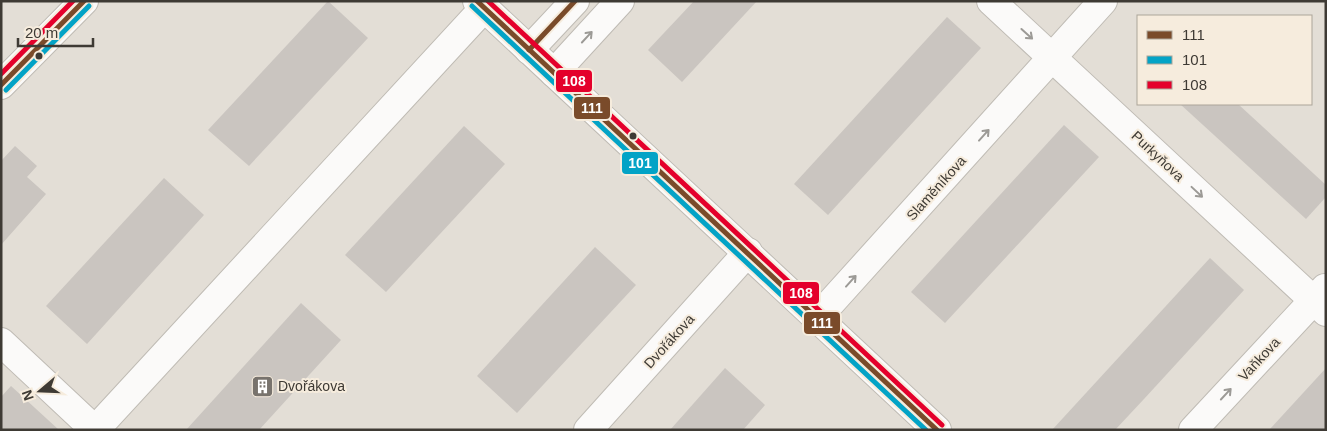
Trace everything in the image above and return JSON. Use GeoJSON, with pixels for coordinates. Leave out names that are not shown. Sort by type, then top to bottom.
{"type":"FeatureCollection","features":[{"type":"Feature","properties":{"kind":"street"},"geometry":{"type":"LineString","coordinates":[[1,85],[84,1]]}},
{"type":"Feature","properties":{"kind":"street"},"geometry":{"type":"LineString","coordinates":[[529,50],[575,1]]}},
{"type":"Feature","properties":{"kind":"street"},"geometry":{"type":"LineString","coordinates":[[554,73],[620,1]]}},
{"type":"Feature","properties":{"kind":"street","name":"Purkyňova"},"geometry":{"type":"LineString","coordinates":[[991,1],[1322,300]]}},
{"type":"Feature","properties":{"kind":"street","name":"Slaměníkova"},"geometry":{"type":"LineString","coordinates":[[818,317],[1053,59],[1103,1]]}},
{"type":"Feature","properties":{"kind":"street"},"geometry":{"type":"LineString","coordinates":[[1,342],[95,430],[480,5],[818,317],[937,430]]}},
{"type":"Feature","properties":{"kind":"street","name":"Dvořákova"},"geometry":{"type":"LineString","coordinates":[[588,430],[748,252]]}},
{"type":"Feature","properties":{"kind":"street","name":"Vaňkova"},"geometry":{"type":"LineString","coordinates":[[1193,430],[1322,300]]}},
{"type":"Feature","properties":{"kind":"building"},"geometry":{"type":"Polygon","coordinates":[[[328,1],[368,38],[249,166],[208,130],[328,1]]]}},
{"type":"Feature","properties":{"kind":"building"},"geometry":{"type":"Polygon","coordinates":[[[694,1],[757,1],[682,82],[648,50],[694,1]]]}},
{"type":"Feature","properties":{"kind":"building"},"geometry":{"type":"Polygon","coordinates":[[[947,17],[981,48],[828,215],[794,184],[947,17]]]}},
{"type":"Feature","properties":{"kind":"building"},"geometry":{"type":"Polygon","coordinates":[[[1181,105],[1239,105],[1326,185],[1326,197],[1306,219],[1181,105]]]}},
{"type":"Feature","properties":{"kind":"building"},"geometry":{"type":"Polygon","coordinates":[[[1064,125],[1099,157],[945,323],[911,292],[1064,125]]]}},
{"type":"Feature","properties":{"kind":"building"},"geometry":{"type":"Polygon","coordinates":[[[464,126],[505,164],[386,292],[345,255],[464,126]]]}},
{"type":"Feature","properties":{"kind":"building"},"geometry":{"type":"Polygon","coordinates":[[[15,146],[37,166],[27,177],[46,194],[1,245],[1,161],[15,146]]]}},
{"type":"Feature","properties":{"kind":"building"},"geometry":{"type":"Polygon","coordinates":[[[164,178],[204,215],[87,344],[46,306],[164,178]]]}},
{"type":"Feature","properties":{"kind":"building"},"geometry":{"type":"Polygon","coordinates":[[[595,247],[636,285],[517,413],[477,376],[595,247]]]}},
{"type":"Feature","properties":{"kind":"building"},"geometry":{"type":"Polygon","coordinates":[[[1210,258],[1244,290],[1144,399],[1115,430],[1052,430],[1210,258]]]}},
{"type":"Feature","properties":{"kind":"building","name":"Dvořákova"},"geometry":{"type":"Polygon","coordinates":[[[301,303],[341,340],[259,430],[186,430],[301,303]]]}},
{"type":"Feature","properties":{"kind":"building"},"geometry":{"type":"Polygon","coordinates":[[[725,368],[765,405],[743,430],[670,430],[725,368]]]}},
{"type":"Feature","properties":{"kind":"building"},"geometry":{"type":"Polygon","coordinates":[[[1326,368],[1326,430],[1269,430],[1326,368]]]}},
{"type":"Feature","properties":{"kind":"building"},"geometry":{"type":"Polygon","coordinates":[[[11,386],[59,430],[1,430],[1,397],[11,386]]]}},
{"type":"Feature","properties":{"kind":"transit line","name":"108"},"geometry":{"type":"LineString","coordinates":[[1,74],[73,1]]}},
{"type":"Feature","properties":{"kind":"transit line","name":"111"},"geometry":{"type":"LineString","coordinates":[[1,85],[84,1]]}},
{"type":"Feature","properties":{"kind":"transit line","name":"111"},"geometry":{"type":"LineString","coordinates":[[477,1],[937,430]]}},
{"type":"Feature","properties":{"kind":"transit line","name":"108"},"geometry":{"type":"LineString","coordinates":[[488,1],[942,425]]}},
{"type":"Feature","properties":{"kind":"transit line","name":"111"},"geometry":{"type":"LineString","coordinates":[[529,50],[575,1]]}},
{"type":"Feature","properties":{"kind":"transit line","name":"101"},"geometry":{"type":"LineString","coordinates":[[6,90],[89,6]]}},
{"type":"Feature","properties":{"kind":"transit line","name":"101"},"geometry":{"type":"LineString","coordinates":[[472,6],[926,430]]}},
{"type":"Feature","properties":{"kind":"place","name":"Dvořákova"},"geometry":{"type":"Point","coordinates":[262,386]}}]}
